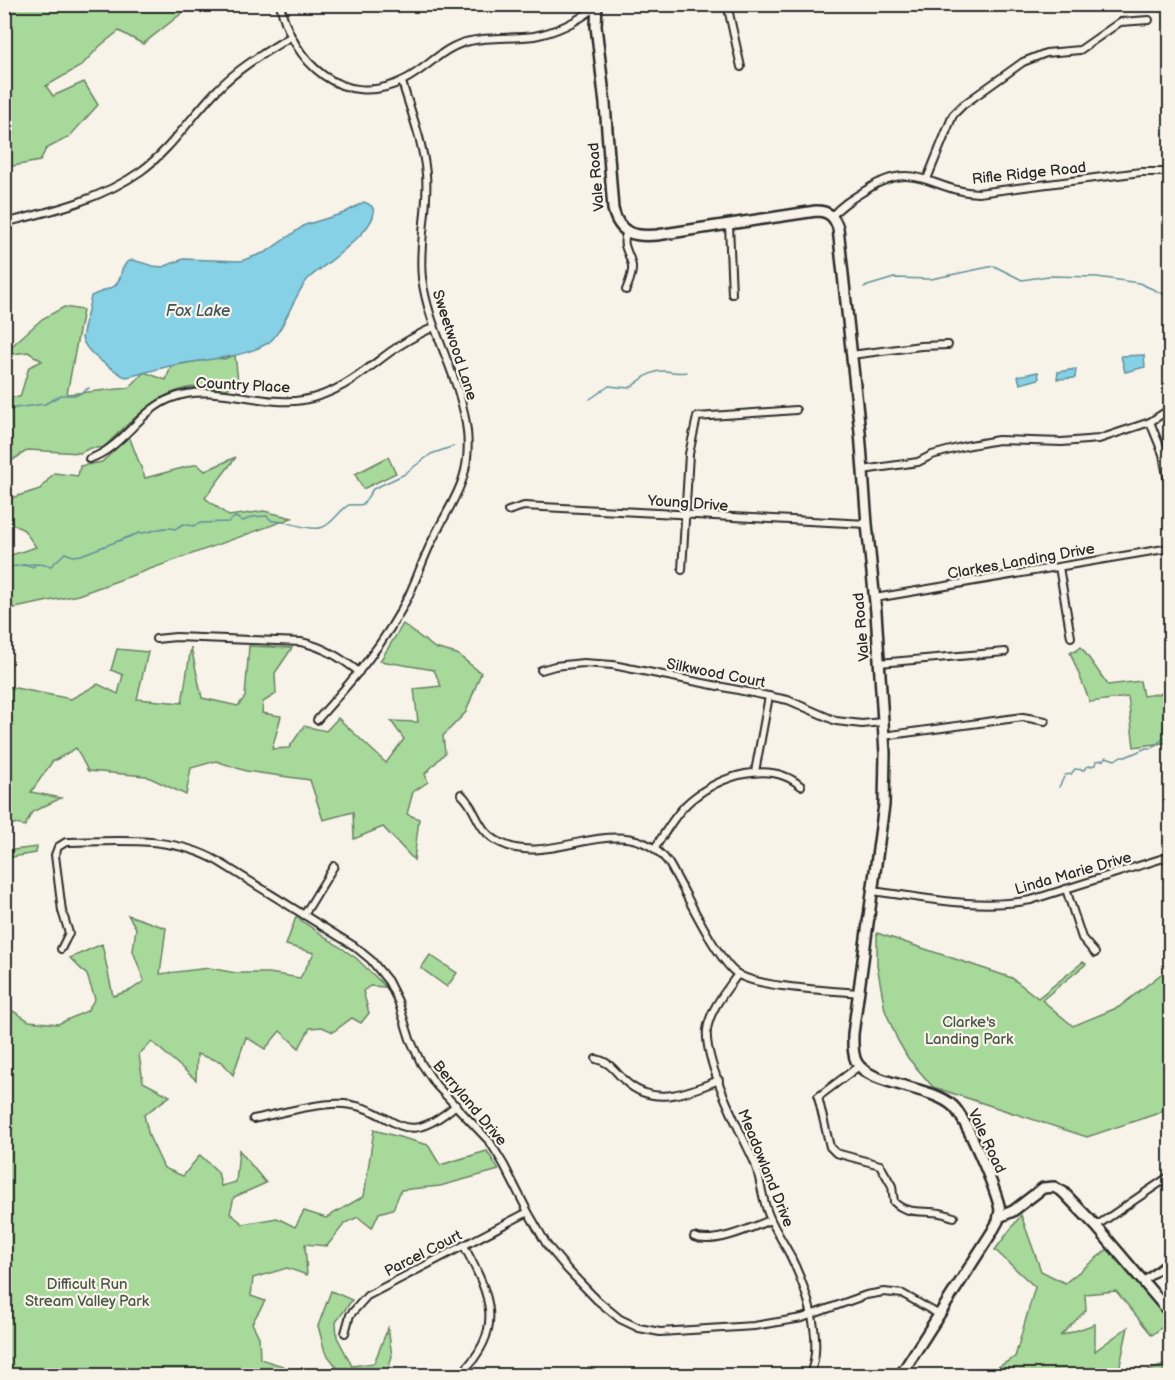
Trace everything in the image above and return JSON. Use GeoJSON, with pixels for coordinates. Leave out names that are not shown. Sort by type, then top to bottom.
{"type":"FeatureCollection","features":[{"type":"Feature","properties":{"kind":"main road","name":"Vale Road"},"geometry":{"type":"LineString","coordinates":[[596,5],[613,209],[618,223],[627,232]]}},
{"type":"Feature","properties":{"kind":"main road"},"geometry":{"type":"LineString","coordinates":[[627,232],[657,236],[816,211],[832,216]]}},
{"type":"Feature","properties":{"kind":"main road","name":"Vale Road"},"geometry":{"type":"LineString","coordinates":[[832,216],[836,222],[840,239],[863,470],[885,769],[884,805],[858,993],[853,1044],[854,1057],[859,1066],[876,1077],[932,1094],[953,1106],[966,1124],[997,1200],[1000,1210],[999,1217]]}},
{"type":"Feature","properties":{"kind":"main road"},"geometry":{"type":"LineString","coordinates":[[900,1376],[992,1232],[999,1217],[1013,1211],[1038,1191],[1048,1187],[1063,1192],[1096,1226],[1170,1313]]}},
{"type":"Feature","properties":{"kind":"street"},"geometry":{"type":"LineString","coordinates":[[280,4],[290,38],[313,67],[342,86],[353,88],[375,88],[402,81],[442,52],[460,43],[540,34],[567,25],[596,5]]}},
{"type":"Feature","properties":{"kind":"street"},"geometry":{"type":"LineString","coordinates":[[727,4],[741,67]]}},
{"type":"Feature","properties":{"kind":"street"},"geometry":{"type":"LineString","coordinates":[[927,179],[953,115],[963,105],[1023,62],[1046,53],[1080,50],[1119,22],[1149,20]]}},
{"type":"Feature","properties":{"kind":"street"},"geometry":{"type":"LineString","coordinates":[[4,223],[86,200],[134,176],[166,150],[221,86],[258,57],[290,38]]}},
{"type":"Feature","properties":{"kind":"street","name":"Sweetwood Lane"},"geometry":{"type":"LineString","coordinates":[[317,720],[359,672],[392,625],[408,597],[431,542],[457,496],[465,470],[468,446],[461,396],[434,327],[425,294],[421,264],[426,174],[418,134],[402,81]]}},
{"type":"Feature","properties":{"kind":"street","name":"Rifle Ridge Road"},"geometry":{"type":"LineString","coordinates":[[832,216],[839,207],[888,178],[904,176],[927,179],[964,192],[978,193],[1141,172],[1170,172]]}},
{"type":"Feature","properties":{"kind":"street"},"geometry":{"type":"LineString","coordinates":[[729,225],[732,294]]}},
{"type":"Feature","properties":{"kind":"street"},"geometry":{"type":"LineString","coordinates":[[626,290],[632,267],[625,247],[624,239],[627,232]]}},
{"type":"Feature","properties":{"kind":"street","name":"Country Place"},"geometry":{"type":"LineString","coordinates":[[89,459],[104,453],[150,410],[173,397],[206,392],[278,402],[319,396],[357,378],[395,348],[434,327]]}},
{"type":"Feature","properties":{"kind":"street"},"geometry":{"type":"LineString","coordinates":[[851,355],[948,345]]}},
{"type":"Feature","properties":{"kind":"street"},"geometry":{"type":"LineString","coordinates":[[863,470],[918,462],[932,455],[998,440],[1062,442],[1099,439],[1150,422],[1170,409]]}},
{"type":"Feature","properties":{"kind":"street"},"geometry":{"type":"LineString","coordinates":[[682,570],[689,454],[697,417],[796,410]]}},
{"type":"Feature","properties":{"kind":"street"},"geometry":{"type":"LineString","coordinates":[[1150,422],[1163,454],[1170,493]]}},
{"type":"Feature","properties":{"kind":"street","name":"Young Drive"},"geometry":{"type":"LineString","coordinates":[[508,511],[524,506],[867,524]]}},
{"type":"Feature","properties":{"kind":"street","name":"Clarkes Landing Drive"},"geometry":{"type":"LineString","coordinates":[[874,598],[1170,548]]}},
{"type":"Feature","properties":{"kind":"street"},"geometry":{"type":"LineString","coordinates":[[1059,567],[1071,637]]}},
{"type":"Feature","properties":{"kind":"street"},"geometry":{"type":"LineString","coordinates":[[156,639],[176,637],[301,642],[335,654],[359,672]]}},
{"type":"Feature","properties":{"kind":"street"},"geometry":{"type":"LineString","coordinates":[[879,663],[1005,652]]}},
{"type":"Feature","properties":{"kind":"street","name":"Silkwood Court"},"geometry":{"type":"LineString","coordinates":[[541,670],[583,663],[613,665],[769,696],[798,704],[836,721],[862,724],[882,722]]}},
{"type":"Feature","properties":{"kind":"street"},"geometry":{"type":"LineString","coordinates":[[755,772],[769,696]]}},
{"type":"Feature","properties":{"kind":"street"},"geometry":{"type":"LineString","coordinates":[[883,736],[1023,717],[1045,721]]}},
{"type":"Feature","properties":{"kind":"street"},"geometry":{"type":"LineString","coordinates":[[655,848],[692,800],[717,784],[755,772],[783,775],[801,786]]}},
{"type":"Feature","properties":{"kind":"street"},"geometry":{"type":"LineString","coordinates":[[461,794],[486,832],[509,847],[529,849],[620,838],[636,840],[655,848],[674,871],[720,955],[738,974],[762,982],[858,993]]}},
{"type":"Feature","properties":{"kind":"street","name":"Berryland Drive"},"geometry":{"type":"LineString","coordinates":[[61,949],[69,933],[62,911],[55,855],[58,847],[66,842],[150,843],[191,849],[219,862],[354,946],[381,971],[398,1001],[415,1053],[436,1084],[490,1142],[548,1245],[568,1270],[620,1319],[634,1327],[670,1332],[764,1324],[811,1315],[866,1294],[885,1292],[903,1294],[938,1314]]}},
{"type":"Feature","properties":{"kind":"street","name":"Linda Marie Drive"},"geometry":{"type":"LineString","coordinates":[[873,891],[990,904],[1025,901],[1170,856]]}},
{"type":"Feature","properties":{"kind":"street"},"geometry":{"type":"LineString","coordinates":[[304,915],[334,866]]}},
{"type":"Feature","properties":{"kind":"street"},"geometry":{"type":"LineString","coordinates":[[1066,889],[1082,938],[1095,953]]}},
{"type":"Feature","properties":{"kind":"street","name":"Meadowland Drive"},"geometry":{"type":"LineString","coordinates":[[738,974],[713,1012],[708,1028],[707,1046],[734,1121],[754,1161],[770,1220],[796,1269],[811,1315],[816,1349],[808,1376]]}},
{"type":"Feature","properties":{"kind":"street"},"geometry":{"type":"LineString","coordinates":[[596,1059],[609,1064],[632,1087],[655,1096],[680,1094],[719,1080]]}},
{"type":"Feature","properties":{"kind":"street"},"geometry":{"type":"LineString","coordinates":[[859,1066],[818,1097],[830,1147],[836,1153],[880,1165],[892,1186],[894,1202],[897,1206],[918,1213],[939,1213],[954,1217]]}},
{"type":"Feature","properties":{"kind":"street"},"geometry":{"type":"LineString","coordinates":[[253,1119],[341,1104],[364,1108],[401,1126],[418,1128],[435,1122],[456,1105]]}},
{"type":"Feature","properties":{"kind":"street"},"geometry":{"type":"LineString","coordinates":[[1096,1226],[1170,1176]]}},
{"type":"Feature","properties":{"kind":"street","name":"Parcel Court"},"geometry":{"type":"LineString","coordinates":[[345,1333],[351,1314],[367,1296],[528,1212]]}},
{"type":"Feature","properties":{"kind":"street"},"geometry":{"type":"LineString","coordinates":[[694,1236],[701,1239],[715,1239],[770,1220]]}},
{"type":"Feature","properties":{"kind":"street"},"geometry":{"type":"LineString","coordinates":[[459,1376],[480,1349],[488,1328],[490,1310],[482,1281],[464,1246]]}},
{"type":"Feature","properties":{"kind":"street"},"geometry":{"type":"LineString","coordinates":[[1143,1282],[1170,1260]]}},
{"type":"Feature","properties":{"kind":"green space"},"geometry":{"type":"Polygon","coordinates":[[[4,5],[192,5],[143,44],[119,31],[101,45],[81,66],[46,86],[53,96],[84,82],[98,105],[69,137],[46,149],[40,161],[13,166],[5,160],[4,5]]]}},
{"type":"Feature","properties":{"kind":"green space"},"geometry":{"type":"Polygon","coordinates":[[[64,307],[83,310],[67,394],[129,388],[144,372],[166,380],[171,366],[214,358],[224,359],[235,355],[238,381],[227,389],[195,387],[169,394],[133,419],[103,448],[90,448],[80,453],[28,450],[5,465],[5,397],[20,397],[29,367],[42,361],[28,352],[5,355],[5,352],[42,319],[64,307]]]}},
{"type":"Feature","properties":{"kind":"green space"},"geometry":{"type":"Polygon","coordinates":[[[129,436],[145,478],[197,464],[205,471],[236,457],[205,498],[229,516],[264,511],[292,518],[78,595],[5,610],[5,557],[36,547],[24,530],[5,520],[5,493],[8,499],[40,489],[54,473],[78,476],[80,466],[102,462],[129,436]]]}},
{"type":"Feature","properties":{"kind":"green space"},"geometry":{"type":"Polygon","coordinates":[[[388,457],[396,473],[363,489],[355,474],[388,457]]]}},
{"type":"Feature","properties":{"kind":"green space"},"geometry":{"type":"Polygon","coordinates":[[[403,624],[435,648],[457,654],[481,673],[466,712],[443,736],[445,753],[425,774],[428,782],[413,792],[407,814],[419,819],[414,860],[383,827],[354,839],[353,812],[323,820],[310,780],[246,771],[216,761],[191,768],[186,795],[146,776],[88,771],[76,748],[52,762],[31,792],[61,798],[32,812],[25,826],[5,822],[5,686],[71,699],[98,684],[118,694],[123,675],[111,670],[117,649],[148,652],[137,699],[182,703],[191,647],[202,698],[238,706],[245,697],[249,646],[292,648],[275,673],[276,694],[263,702],[262,713],[281,716],[272,749],[289,748],[304,726],[326,731],[338,718],[386,763],[404,739],[391,721],[418,722],[414,689],[441,686],[434,670],[380,661],[403,624]]]}},
{"type":"Feature","properties":{"kind":"green space"},"geometry":{"type":"Polygon","coordinates":[[[1081,647],[1108,685],[1140,681],[1143,696],[1170,692],[1170,742],[1134,747],[1128,697],[1090,702],[1070,652],[1081,647]]]}},
{"type":"Feature","properties":{"kind":"green space"},"geometry":{"type":"Polygon","coordinates":[[[37,847],[36,853],[5,858],[5,851],[37,847]]]}},
{"type":"Feature","properties":{"kind":"green space","name":"Difficult Run Stream Valley Park"},"geometry":{"type":"Polygon","coordinates":[[[128,915],[166,928],[160,974],[209,968],[236,973],[269,973],[300,978],[314,953],[286,945],[296,917],[356,958],[386,987],[370,986],[363,991],[369,1013],[361,1023],[352,1018],[333,1032],[322,1027],[310,1028],[299,1048],[280,1031],[265,1049],[246,1037],[233,1075],[222,1062],[197,1054],[196,1080],[152,1042],[139,1054],[143,1082],[170,1096],[144,1115],[149,1136],[164,1168],[183,1176],[200,1155],[218,1172],[221,1186],[236,1182],[239,1150],[266,1183],[234,1197],[230,1213],[243,1224],[277,1218],[295,1227],[304,1211],[326,1218],[364,1196],[374,1130],[428,1145],[440,1165],[487,1151],[499,1170],[440,1186],[401,1190],[393,1209],[379,1213],[372,1228],[358,1217],[345,1223],[327,1246],[305,1244],[307,1275],[287,1268],[253,1278],[251,1296],[265,1301],[252,1323],[259,1337],[260,1359],[283,1366],[273,1375],[5,1375],[5,1006],[29,1021],[58,1024],[87,1011],[95,999],[87,975],[70,958],[102,944],[113,996],[131,990],[144,981],[133,951],[136,928],[128,915]]]}},
{"type":"Feature","properties":{"kind":"green space","name":"Clarke's Landing Park"},"geometry":{"type":"Polygon","coordinates":[[[877,933],[1012,978],[1038,998],[1083,962],[1086,964],[1042,1000],[1073,1026],[1119,1007],[1170,967],[1170,1104],[1159,1113],[1087,1137],[933,1087],[908,1058],[885,1010],[877,965],[877,933]]]}},
{"type":"Feature","properties":{"kind":"green space"},"geometry":{"type":"Polygon","coordinates":[[[430,955],[457,973],[447,987],[421,968],[430,955]]]}},
{"type":"Feature","properties":{"kind":"green space"},"geometry":{"type":"Polygon","coordinates":[[[1021,1215],[1041,1271],[1065,1283],[1109,1248],[1170,1321],[1152,1335],[1116,1291],[1085,1294],[1086,1310],[1060,1336],[1095,1324],[1095,1351],[1128,1327],[1118,1375],[985,1375],[1015,1357],[1035,1287],[995,1250],[1021,1215]]]}},
{"type":"Feature","properties":{"kind":"green space"},"geometry":{"type":"Polygon","coordinates":[[[331,1291],[352,1300],[336,1322],[337,1337],[352,1366],[374,1363],[388,1328],[392,1356],[387,1375],[343,1375],[325,1352],[318,1326],[331,1291]]]}},
{"type":"Feature","properties":{"kind":"green space"},"geometry":{"type":"Polygon","coordinates":[[[1169,1363],[1160,1375],[1138,1375],[1169,1363]]]}},
{"type":"Feature","properties":{"kind":"water","name":"Fox Lake"},"geometry":{"type":"Polygon","coordinates":[[[364,202],[373,208],[373,218],[366,229],[309,278],[274,338],[258,348],[236,355],[173,365],[127,377],[99,360],[82,338],[91,296],[115,286],[127,262],[133,260],[163,267],[183,259],[241,261],[266,252],[305,225],[344,213],[364,202]]]}},
{"type":"Feature","properties":{"kind":"water"},"geometry":{"type":"Polygon","coordinates":[[[1144,355],[1145,367],[1125,372],[1121,356],[1144,355]]]}},
{"type":"Feature","properties":{"kind":"water"},"geometry":{"type":"Polygon","coordinates":[[[1076,369],[1075,378],[1057,379],[1058,372],[1076,369]]]}},
{"type":"Feature","properties":{"kind":"water"},"geometry":{"type":"Polygon","coordinates":[[[1038,372],[1039,379],[1020,384],[1018,376],[1038,372]]]}},
{"type":"Feature","properties":{"kind":"waterway"},"geometry":{"type":"LineString","coordinates":[[864,287],[894,278],[931,279],[994,266],[1022,280],[1048,276],[1097,277],[1139,283],[1170,297]]}},
{"type":"Feature","properties":{"kind":"waterway"},"geometry":{"type":"LineString","coordinates":[[590,399],[609,386],[629,388],[653,373],[687,372]]}},
{"type":"Feature","properties":{"kind":"waterway"},"geometry":{"type":"LineString","coordinates":[[4,414],[15,408],[45,404],[61,395],[77,395],[89,388]]}},
{"type":"Feature","properties":{"kind":"waterway"},"geometry":{"type":"LineString","coordinates":[[4,568],[33,564],[51,566],[65,553],[73,556],[81,555],[139,533],[166,528],[175,529],[183,524],[193,526],[201,523],[228,522],[235,517],[243,521],[252,517],[267,516],[272,521],[307,528],[323,527],[346,507],[363,504],[373,489],[403,475],[431,454],[454,446]]}},
{"type":"Feature","properties":{"kind":"waterway"},"geometry":{"type":"LineString","coordinates":[[22,565],[33,567],[35,565]]}},
{"type":"Feature","properties":{"kind":"waterway"},"geometry":{"type":"LineString","coordinates":[[1059,787],[1065,775],[1071,774],[1075,769],[1084,770],[1106,757],[1115,760],[1121,756],[1152,748],[1164,738],[1170,737]]}}]}
